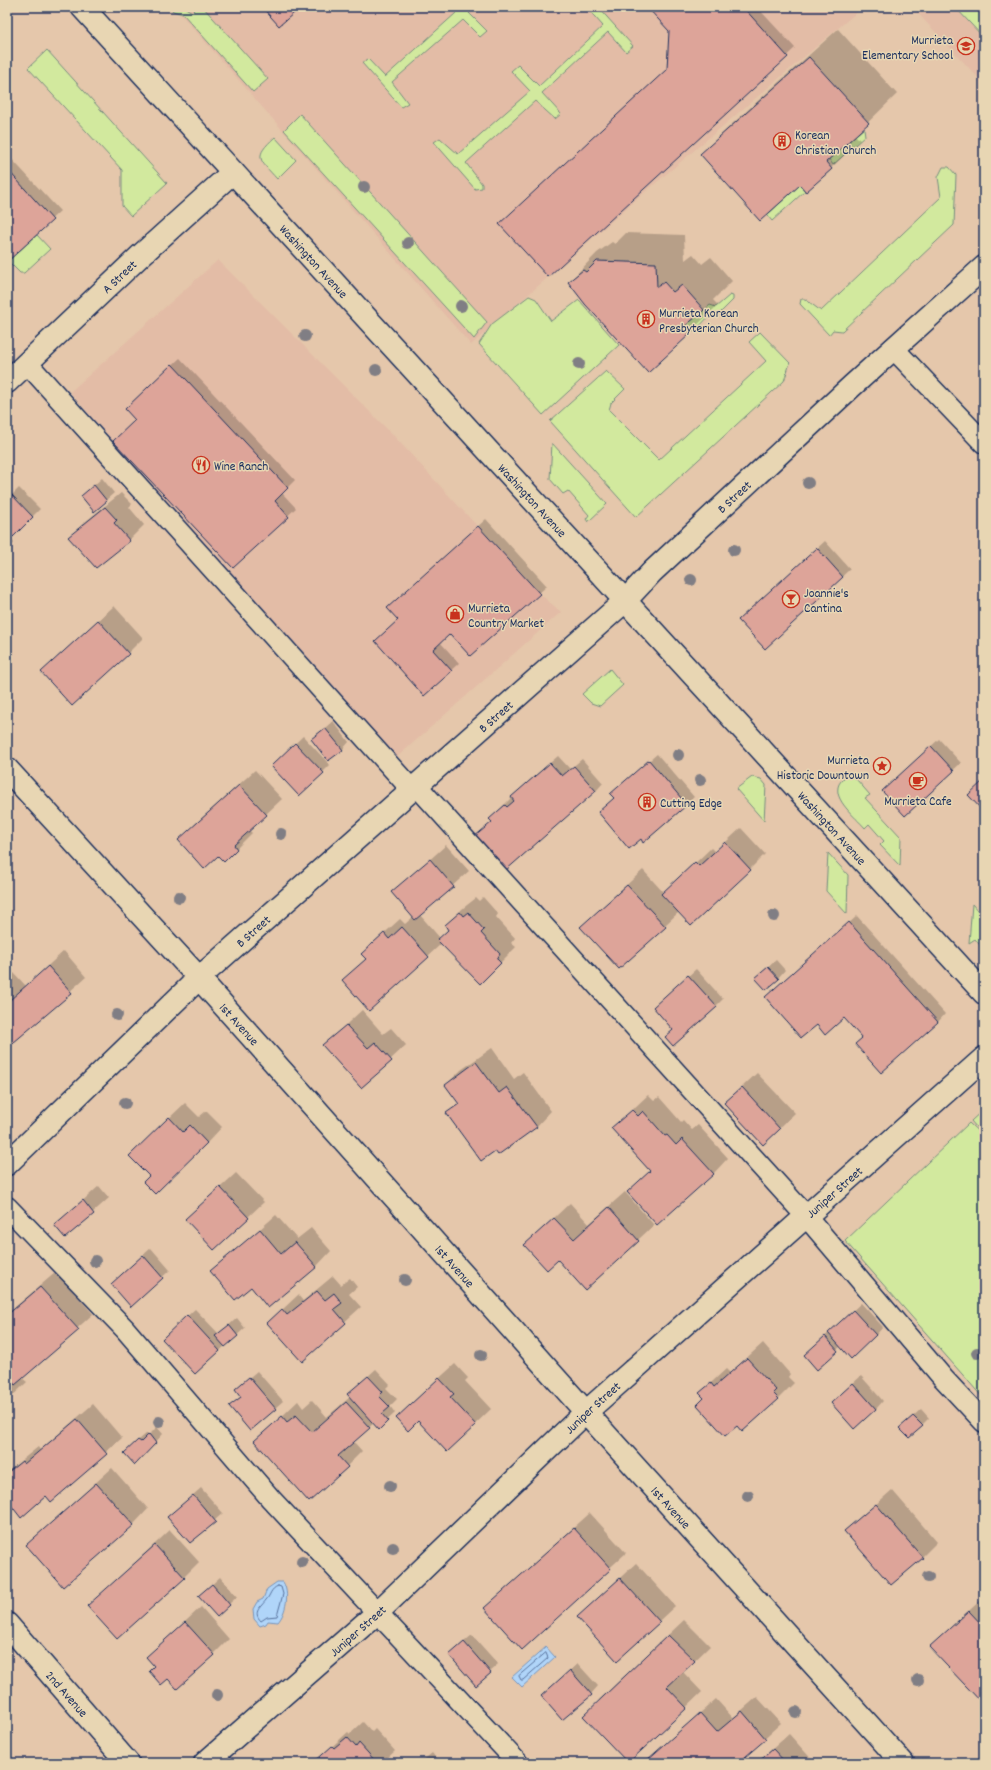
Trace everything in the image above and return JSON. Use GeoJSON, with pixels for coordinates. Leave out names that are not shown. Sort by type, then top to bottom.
{"type":"FeatureCollection","features":[{"type":"Feature","properties":{"kind":"street","name":"Washington Avenue"},"geometry":{"type":"LineString","coordinates":[[82,7],[984,993]]}},
{"type":"Feature","properties":{"kind":"street","name":"A Street"},"geometry":{"type":"LineString","coordinates":[[7,382],[140,256],[233,172]]}},
{"type":"Feature","properties":{"kind":"street","name":"B Street"},"geometry":{"type":"LineString","coordinates":[[7,1164],[199,978],[625,601],[652,572],[893,348],[984,267]]}},
{"type":"Feature","properties":{"kind":"street","name":"1st Avenue"},"geometry":{"type":"LineString","coordinates":[[7,769],[199,978],[586,1412],[903,1763]]}},
{"type":"Feature","properties":{"kind":"street","name":"Juniper Street"},"geometry":{"type":"LineString","coordinates":[[205,1763],[377,1613],[586,1412],[984,1058]]}},
{"type":"Feature","properties":{"kind":"street","name":"2nd Avenue"},"geometry":{"type":"LineString","coordinates":[[7,1624],[128,1763]]}},
{"type":"Feature","properties":{"kind":"lane"},"geometry":{"type":"LineString","coordinates":[[893,348],[984,443]]}},
{"type":"Feature","properties":{"kind":"lane"},"geometry":{"type":"LineString","coordinates":[[27,363],[806,1216],[943,1378],[984,1422]]}},
{"type":"Feature","properties":{"kind":"lane"},"geometry":{"type":"LineString","coordinates":[[7,1207],[125,1329],[271,1500],[518,1763]]}},
{"type":"Feature","properties":{"kind":"shaded area"},"geometry":{"type":"Polygon","coordinates":[[[183,7],[863,7],[637,199],[471,345],[178,11],[183,7]]]}},
{"type":"Feature","properties":{"kind":"shaded area","name":"Murrieta Elementary School"},"geometry":{"type":"Polygon","coordinates":[[[912,7],[984,7],[984,84],[912,7]]]}},
{"type":"Feature","properties":{"kind":"shaded area"},"geometry":{"type":"Polygon","coordinates":[[[218,260],[393,435],[540,594],[561,612],[396,758],[234,579],[70,392],[218,260]]]}},
{"type":"Feature","properties":{"kind":"green space"},"geometry":{"type":"Polygon","coordinates":[[[170,7],[184,7],[192,12],[197,7],[203,7],[268,79],[253,92],[183,14],[173,11],[170,7]]]}},
{"type":"Feature","properties":{"kind":"green space"},"geometry":{"type":"Polygon","coordinates":[[[451,7],[475,7],[469,13],[487,31],[480,37],[463,20],[392,82],[408,103],[401,107],[362,63],[368,59],[385,77],[456,13],[451,7]]]}},
{"type":"Feature","properties":{"kind":"green space"},"geometry":{"type":"Polygon","coordinates":[[[586,7],[598,7],[633,46],[626,52],[608,32],[542,93],[561,114],[555,119],[535,101],[466,163],[482,184],[482,188],[475,189],[434,142],[440,138],[458,154],[530,91],[511,71],[518,65],[539,86],[603,26],[586,7]]]}},
{"type":"Feature","properties":{"kind":"green space"},"geometry":{"type":"Polygon","coordinates":[[[955,7],[984,7],[984,38],[955,7]]]}},
{"type":"Feature","properties":{"kind":"green space"},"geometry":{"type":"Polygon","coordinates":[[[47,50],[167,183],[131,216],[122,206],[122,170],[28,68],[47,50]]]}},
{"type":"Feature","properties":{"kind":"green space"},"geometry":{"type":"Polygon","coordinates":[[[300,114],[487,322],[474,339],[284,130],[300,114]]]}},
{"type":"Feature","properties":{"kind":"green space"},"geometry":{"type":"Polygon","coordinates":[[[864,128],[865,136],[833,165],[829,159],[864,128]]]}},
{"type":"Feature","properties":{"kind":"green space"},"geometry":{"type":"Polygon","coordinates":[[[275,137],[296,160],[277,179],[266,167],[261,158],[261,154],[264,149],[275,137]]]}},
{"type":"Feature","properties":{"kind":"green space"},"geometry":{"type":"Polygon","coordinates":[[[943,167],[949,167],[956,175],[954,225],[842,331],[833,330],[829,335],[800,304],[801,299],[805,299],[821,311],[941,197],[938,177],[943,167]]]}},
{"type":"Feature","properties":{"kind":"green space"},"geometry":{"type":"Polygon","coordinates":[[[800,185],[805,191],[772,221],[767,215],[800,185]]]}},
{"type":"Feature","properties":{"kind":"green space"},"geometry":{"type":"Polygon","coordinates":[[[37,235],[50,249],[24,273],[20,273],[8,261],[37,235]]]}},
{"type":"Feature","properties":{"kind":"green space"},"geometry":{"type":"Polygon","coordinates":[[[730,295],[733,296],[733,300],[717,316],[712,313],[695,331],[684,327],[710,305],[716,307],[730,295]]]}},
{"type":"Feature","properties":{"kind":"green space"},"geometry":{"type":"Polygon","coordinates":[[[529,296],[536,299],[551,321],[579,300],[619,345],[543,415],[479,344],[492,324],[529,296]]]}},
{"type":"Feature","properties":{"kind":"green space"},"geometry":{"type":"Polygon","coordinates":[[[760,332],[790,363],[784,381],[636,517],[550,421],[606,371],[625,389],[611,403],[609,410],[659,460],[766,361],[749,342],[760,332]]]}},
{"type":"Feature","properties":{"kind":"green space"},"geometry":{"type":"Polygon","coordinates":[[[552,443],[607,504],[588,522],[586,519],[589,515],[568,491],[563,494],[550,479],[552,443]]]}},
{"type":"Feature","properties":{"kind":"green space"},"geometry":{"type":"Polygon","coordinates":[[[610,669],[623,685],[600,706],[591,703],[582,694],[610,669]]]}},
{"type":"Feature","properties":{"kind":"green space"},"geometry":{"type":"Polygon","coordinates":[[[850,772],[870,795],[865,798],[901,837],[900,866],[880,845],[884,841],[869,824],[865,828],[842,802],[838,790],[839,784],[850,772]]]}},
{"type":"Feature","properties":{"kind":"green space"},"geometry":{"type":"Polygon","coordinates":[[[752,777],[761,779],[766,785],[764,821],[736,789],[752,777]]]}},
{"type":"Feature","properties":{"kind":"green space"},"geometry":{"type":"Polygon","coordinates":[[[828,853],[848,875],[847,914],[826,891],[828,853]]]}},
{"type":"Feature","properties":{"kind":"green space"},"geometry":{"type":"Polygon","coordinates":[[[972,904],[984,918],[984,950],[975,939],[969,943],[972,904]]]}},
{"type":"Feature","properties":{"kind":"green space"},"geometry":{"type":"Polygon","coordinates":[[[984,1109],[984,1134],[983,1135],[971,1121],[984,1109]]]}},
{"type":"Feature","properties":{"kind":"green space"},"geometry":{"type":"Polygon","coordinates":[[[969,1123],[984,1137],[984,1399],[845,1241],[969,1123]]]}},
{"type":"Feature","properties":{"kind":"water"},"geometry":{"type":"Polygon","coordinates":[[[277,1582],[283,1582],[287,1597],[283,1614],[278,1622],[268,1621],[266,1624],[260,1626],[254,1619],[253,1609],[257,1602],[263,1599],[267,1589],[277,1582]]]}},
{"type":"Feature","properties":{"kind":"water"},"geometry":{"type":"Polygon","coordinates":[[[546,1647],[555,1657],[522,1687],[512,1677],[546,1647]]]}},
{"type":"Feature","properties":{"kind":"building"},"geometry":{"type":"Polygon","coordinates":[[[262,7],[301,7],[279,26],[262,7]]]}},
{"type":"Feature","properties":{"kind":"building"},"geometry":{"type":"Polygon","coordinates":[[[647,7],[743,7],[788,57],[548,277],[499,224],[667,69],[669,31],[647,7]]]}},
{"type":"Feature","properties":{"kind":"building","name":"Korean Christian Church"},"geometry":{"type":"Polygon","coordinates":[[[809,57],[869,123],[826,162],[832,169],[806,192],[800,185],[760,221],[700,154],[809,57]]]}},
{"type":"Feature","properties":{"kind":"building"},"geometry":{"type":"Polygon","coordinates":[[[7,169],[53,220],[7,262],[7,169]]]}},
{"type":"Feature","properties":{"kind":"building","name":"Murrieta Korean Presbyterian Church"},"geometry":{"type":"Polygon","coordinates":[[[597,261],[656,263],[657,287],[664,282],[673,292],[682,285],[704,310],[684,327],[690,334],[648,373],[585,304],[568,282],[583,270],[586,272],[597,261]]]}},
{"type":"Feature","properties":{"kind":"building","name":"Wine Ranch"},"geometry":{"type":"Polygon","coordinates":[[[172,364],[288,488],[275,501],[289,517],[233,568],[113,441],[135,420],[125,409],[172,364]]]}},
{"type":"Feature","properties":{"kind":"building"},"geometry":{"type":"Polygon","coordinates":[[[94,485],[107,501],[94,512],[81,496],[94,485]]]}},
{"type":"Feature","properties":{"kind":"building"},"geometry":{"type":"Polygon","coordinates":[[[11,494],[33,517],[13,537],[7,531],[7,498],[11,494]]]}},
{"type":"Feature","properties":{"kind":"building"},"geometry":{"type":"Polygon","coordinates":[[[105,507],[117,520],[114,523],[130,541],[96,568],[68,537],[105,507]]]}},
{"type":"Feature","properties":{"kind":"building","name":"Murrieta Country Market"},"geometry":{"type":"Polygon","coordinates":[[[478,526],[540,594],[470,656],[450,634],[433,650],[452,671],[424,696],[375,641],[398,620],[387,608],[478,526]]]}},
{"type":"Feature","properties":{"kind":"building","name":"Joannie's Cantina"},"geometry":{"type":"Polygon","coordinates":[[[817,548],[843,577],[765,649],[738,620],[817,548]]]}},
{"type":"Feature","properties":{"kind":"building"},"geometry":{"type":"Polygon","coordinates":[[[98,620],[129,654],[72,706],[41,672],[98,620]]]}},
{"type":"Feature","properties":{"kind":"building"},"geometry":{"type":"Polygon","coordinates":[[[325,728],[343,750],[328,761],[311,739],[325,728]]]}},
{"type":"Feature","properties":{"kind":"building"},"geometry":{"type":"Polygon","coordinates":[[[295,743],[324,773],[299,796],[271,766],[295,743]]]}},
{"type":"Feature","properties":{"kind":"building","name":"Murrieta Cafe"},"geometry":{"type":"Polygon","coordinates":[[[931,746],[954,771],[905,816],[882,791],[931,746]]]}},
{"type":"Feature","properties":{"kind":"building","name":"Cutting Edge"},"geometry":{"type":"Polygon","coordinates":[[[649,760],[687,805],[643,843],[641,839],[629,849],[598,812],[614,798],[610,794],[649,760]]]}},
{"type":"Feature","properties":{"kind":"building"},"geometry":{"type":"Polygon","coordinates":[[[550,763],[562,776],[574,766],[596,791],[505,871],[474,837],[492,822],[489,819],[505,805],[507,807],[514,801],[511,797],[550,763]]]}},
{"type":"Feature","properties":{"kind":"building"},"geometry":{"type":"Polygon","coordinates":[[[984,780],[984,812],[968,795],[984,780]]]}},
{"type":"Feature","properties":{"kind":"building"},"geometry":{"type":"Polygon","coordinates":[[[239,785],[267,815],[234,845],[237,849],[224,862],[218,856],[204,869],[178,840],[239,785]]]}},
{"type":"Feature","properties":{"kind":"building"},"geometry":{"type":"Polygon","coordinates":[[[725,842],[751,870],[691,926],[661,894],[695,862],[699,866],[725,842]]]}},
{"type":"Feature","properties":{"kind":"building"},"geometry":{"type":"Polygon","coordinates":[[[430,859],[454,887],[415,920],[391,892],[430,859]]]}},
{"type":"Feature","properties":{"kind":"building"},"geometry":{"type":"Polygon","coordinates":[[[627,885],[666,927],[619,969],[580,927],[627,885]]]}},
{"type":"Feature","properties":{"kind":"building"},"geometry":{"type":"Polygon","coordinates":[[[460,912],[463,916],[468,912],[484,930],[481,933],[500,954],[497,959],[501,963],[480,984],[437,940],[448,930],[445,925],[460,912]]]}},
{"type":"Feature","properties":{"kind":"building"},"geometry":{"type":"Polygon","coordinates":[[[849,922],[938,1022],[881,1073],[855,1044],[862,1038],[844,1018],[825,1035],[817,1025],[801,1038],[765,997],[849,922]]]}},
{"type":"Feature","properties":{"kind":"building"},"geometry":{"type":"Polygon","coordinates":[[[402,927],[429,957],[369,1011],[342,980],[366,959],[361,954],[384,933],[389,939],[402,927]]]}},
{"type":"Feature","properties":{"kind":"building"},"geometry":{"type":"Polygon","coordinates":[[[48,966],[72,993],[7,1048],[7,997],[10,1000],[48,966]]]}},
{"type":"Feature","properties":{"kind":"building"},"geometry":{"type":"Polygon","coordinates":[[[768,967],[779,979],[766,990],[755,978],[768,967]]]}},
{"type":"Feature","properties":{"kind":"building"},"geometry":{"type":"Polygon","coordinates":[[[688,975],[717,1007],[673,1046],[665,1037],[673,1030],[653,1007],[688,975]]]}},
{"type":"Feature","properties":{"kind":"building"},"geometry":{"type":"Polygon","coordinates":[[[346,1025],[368,1048],[375,1042],[392,1061],[361,1088],[322,1045],[346,1025]]]}},
{"type":"Feature","properties":{"kind":"building"},"geometry":{"type":"Polygon","coordinates":[[[476,1062],[499,1093],[507,1087],[537,1127],[498,1155],[495,1151],[481,1161],[446,1113],[459,1104],[445,1085],[476,1062]]]}},
{"type":"Feature","properties":{"kind":"building"},"geometry":{"type":"Polygon","coordinates":[[[742,1087],[780,1129],[763,1145],[724,1103],[742,1087]]]}},
{"type":"Feature","properties":{"kind":"building"},"geometry":{"type":"Polygon","coordinates":[[[632,1110],[638,1116],[643,1111],[665,1136],[667,1135],[676,1145],[682,1139],[714,1174],[657,1225],[627,1192],[650,1171],[611,1128],[632,1110]]]}},
{"type":"Feature","properties":{"kind":"building"},"geometry":{"type":"Polygon","coordinates":[[[169,1117],[183,1132],[190,1125],[207,1143],[155,1194],[143,1182],[149,1176],[129,1156],[169,1117]]]}},
{"type":"Feature","properties":{"kind":"building"},"geometry":{"type":"Polygon","coordinates":[[[220,1187],[249,1218],[214,1250],[185,1219],[220,1187]]]}},
{"type":"Feature","properties":{"kind":"building"},"geometry":{"type":"Polygon","coordinates":[[[83,1200],[94,1214],[65,1238],[54,1225],[83,1200]]]}},
{"type":"Feature","properties":{"kind":"building"},"geometry":{"type":"Polygon","coordinates":[[[609,1207],[639,1241],[585,1290],[558,1260],[547,1270],[524,1245],[554,1218],[574,1239],[609,1207]]]}},
{"type":"Feature","properties":{"kind":"building"},"geometry":{"type":"Polygon","coordinates":[[[260,1229],[281,1254],[295,1242],[317,1267],[268,1308],[251,1287],[235,1300],[210,1271],[260,1229]]]}},
{"type":"Feature","properties":{"kind":"building"},"geometry":{"type":"Polygon","coordinates":[[[143,1255],[163,1278],[131,1307],[111,1284],[143,1255]]]}},
{"type":"Feature","properties":{"kind":"building"},"geometry":{"type":"Polygon","coordinates":[[[40,1287],[79,1330],[15,1385],[7,1375],[7,1315],[40,1287]]]}},
{"type":"Feature","properties":{"kind":"building"},"geometry":{"type":"Polygon","coordinates":[[[317,1291],[325,1300],[334,1293],[342,1303],[334,1309],[346,1323],[302,1362],[267,1323],[282,1309],[287,1315],[317,1291]]]}},
{"type":"Feature","properties":{"kind":"building"},"geometry":{"type":"Polygon","coordinates":[[[853,1310],[876,1335],[851,1359],[828,1333],[853,1310]]]}},
{"type":"Feature","properties":{"kind":"building"},"geometry":{"type":"Polygon","coordinates":[[[187,1315],[220,1351],[195,1374],[162,1339],[187,1315]]]}},
{"type":"Feature","properties":{"kind":"building"},"geometry":{"type":"Polygon","coordinates":[[[229,1325],[238,1336],[225,1347],[215,1336],[229,1325]]]}},
{"type":"Feature","properties":{"kind":"building"},"geometry":{"type":"Polygon","coordinates":[[[825,1336],[838,1351],[817,1370],[804,1355],[825,1336]]]}},
{"type":"Feature","properties":{"kind":"building"},"geometry":{"type":"Polygon","coordinates":[[[747,1358],[776,1390],[773,1393],[779,1399],[742,1432],[737,1426],[725,1436],[697,1405],[704,1398],[699,1393],[711,1383],[714,1387],[747,1358]]]}},
{"type":"Feature","properties":{"kind":"building"},"geometry":{"type":"Polygon","coordinates":[[[368,1376],[383,1392],[379,1396],[390,1407],[382,1414],[388,1421],[379,1430],[347,1394],[368,1376]]]}},
{"type":"Feature","properties":{"kind":"building"},"geometry":{"type":"Polygon","coordinates":[[[249,1377],[276,1409],[250,1431],[229,1406],[241,1397],[235,1389],[249,1377]]]}},
{"type":"Feature","properties":{"kind":"building"},"geometry":{"type":"Polygon","coordinates":[[[439,1378],[454,1394],[450,1397],[476,1425],[447,1452],[418,1421],[408,1431],[396,1418],[439,1378]]]}},
{"type":"Feature","properties":{"kind":"building"},"geometry":{"type":"Polygon","coordinates":[[[853,1383],[876,1409],[854,1429],[831,1403],[853,1383]]]}},
{"type":"Feature","properties":{"kind":"building"},"geometry":{"type":"Polygon","coordinates":[[[346,1402],[370,1428],[338,1456],[348,1467],[309,1502],[254,1441],[282,1416],[287,1422],[296,1415],[312,1432],[346,1402]]]}},
{"type":"Feature","properties":{"kind":"building"},"geometry":{"type":"Polygon","coordinates":[[[913,1416],[923,1426],[909,1438],[899,1428],[913,1416]]]}},
{"type":"Feature","properties":{"kind":"building"},"geometry":{"type":"Polygon","coordinates":[[[77,1419],[107,1454],[51,1502],[46,1496],[21,1518],[7,1500],[7,1473],[22,1461],[24,1464],[77,1419]]]}},
{"type":"Feature","properties":{"kind":"building"},"geometry":{"type":"Polygon","coordinates":[[[149,1434],[156,1443],[135,1465],[124,1453],[138,1440],[141,1442],[149,1434]]]}},
{"type":"Feature","properties":{"kind":"building"},"geometry":{"type":"Polygon","coordinates":[[[96,1483],[134,1525],[63,1587],[26,1545],[96,1483]]]}},
{"type":"Feature","properties":{"kind":"building"},"geometry":{"type":"Polygon","coordinates":[[[193,1495],[216,1522],[190,1543],[167,1517],[193,1495]]]}},
{"type":"Feature","properties":{"kind":"building"},"geometry":{"type":"Polygon","coordinates":[[[876,1504],[923,1558],[891,1585],[844,1531],[876,1504]]]}},
{"type":"Feature","properties":{"kind":"building"},"geometry":{"type":"Polygon","coordinates":[[[574,1528],[611,1569],[522,1650],[484,1608],[574,1528]]]}},
{"type":"Feature","properties":{"kind":"building"},"geometry":{"type":"Polygon","coordinates":[[[155,1545],[185,1578],[117,1639],[87,1606],[155,1545]]]}},
{"type":"Feature","properties":{"kind":"building"},"geometry":{"type":"Polygon","coordinates":[[[620,1578],[660,1622],[617,1661],[577,1617],[620,1578]]]}},
{"type":"Feature","properties":{"kind":"building"},"geometry":{"type":"Polygon","coordinates":[[[212,1584],[230,1605],[217,1617],[198,1596],[212,1584]]]}},
{"type":"Feature","properties":{"kind":"building"},"geometry":{"type":"Polygon","coordinates":[[[969,1611],[984,1627],[984,1705],[929,1647],[969,1611]]]}},
{"type":"Feature","properties":{"kind":"building"},"geometry":{"type":"Polygon","coordinates":[[[185,1622],[215,1655],[177,1689],[168,1679],[161,1685],[149,1671],[154,1666],[146,1657],[185,1622]]]}},
{"type":"Feature","properties":{"kind":"building"},"geometry":{"type":"Polygon","coordinates":[[[668,1635],[695,1661],[667,1687],[687,1708],[628,1763],[583,1716],[668,1635]]]}},
{"type":"Feature","properties":{"kind":"building"},"geometry":{"type":"Polygon","coordinates":[[[464,1642],[491,1673],[476,1686],[449,1655],[464,1642]]]}},
{"type":"Feature","properties":{"kind":"building"},"geometry":{"type":"Polygon","coordinates":[[[570,1670],[592,1695],[562,1720],[541,1696],[570,1670]]]}},
{"type":"Feature","properties":{"kind":"building"},"geometry":{"type":"Polygon","coordinates":[[[742,1711],[766,1739],[738,1763],[649,1763],[647,1760],[700,1713],[717,1732],[742,1711]]]}},
{"type":"Feature","properties":{"kind":"building"},"geometry":{"type":"Polygon","coordinates":[[[347,1737],[356,1747],[359,1743],[377,1763],[313,1763],[332,1746],[334,1748],[347,1737]]]}},
{"type":"Feature","properties":{"kind":"building"},"geometry":{"type":"Polygon","coordinates":[[[773,1749],[786,1763],[757,1763],[773,1749]]]}},
{"type":"Feature","properties":{"kind":"place","name":"Murrieta Elementary School"},"geometry":{"type":"Point","coordinates":[966,46]}},
{"type":"Feature","properties":{"kind":"place","name":"Korean Christian Church"},"geometry":{"type":"Point","coordinates":[782,141]}},
{"type":"Feature","properties":{"kind":"place","name":"Murrieta Korean Presbyterian Church"},"geometry":{"type":"Point","coordinates":[646,319]}},
{"type":"Feature","properties":{"kind":"place","name":"Wine Ranch"},"geometry":{"type":"Point","coordinates":[201,465]}},
{"type":"Feature","properties":{"kind":"place","name":"Joannie's Cantina"},"geometry":{"type":"Point","coordinates":[791,599]}},
{"type":"Feature","properties":{"kind":"place","name":"Murrieta Country Market"},"geometry":{"type":"Point","coordinates":[455,614]}},
{"type":"Feature","properties":{"kind":"place","name":"Murrieta Historic Downtown"},"geometry":{"type":"Point","coordinates":[882,766]}},
{"type":"Feature","properties":{"kind":"place","name":"Murrieta Cafe"},"geometry":{"type":"Point","coordinates":[918,781]}},
{"type":"Feature","properties":{"kind":"place","name":"Cutting Edge"},"geometry":{"type":"Point","coordinates":[647,802]}}]}
